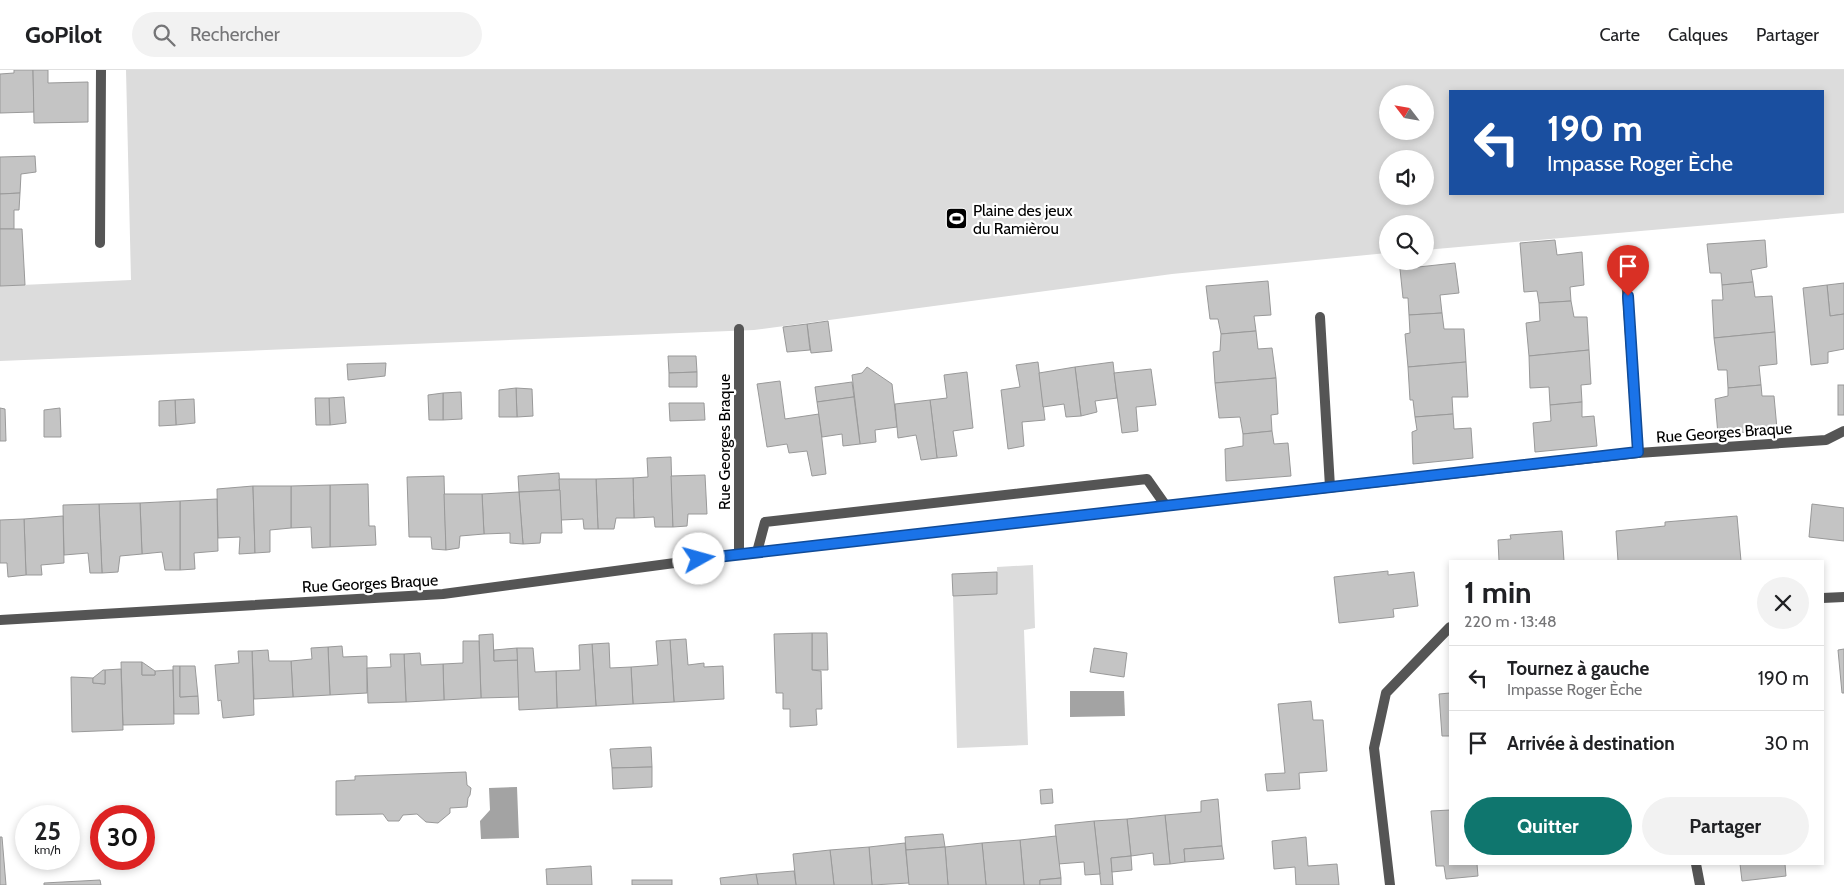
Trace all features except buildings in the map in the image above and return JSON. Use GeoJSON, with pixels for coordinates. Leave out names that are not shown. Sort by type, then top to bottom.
{"type":"FeatureCollection","features":[{"type":"Feature","properties":{"kind":"street"},"geometry":{"type":"LineString","coordinates":[[100,243],[101,70]]}},
{"type":"Feature","properties":{"kind":"street"},"geometry":{"type":"LineString","coordinates":[[1626,277],[1638,452]]}},
{"type":"Feature","properties":{"kind":"street"},"geometry":{"type":"LineString","coordinates":[[1320,318],[1330,487]]}},
{"type":"Feature","properties":{"kind":"street","name":"Rue Georges Braque"},"geometry":{"type":"LineString","coordinates":[[739,329],[739,554]]}},
{"type":"Feature","properties":{"kind":"street","name":"Rue Georges Braque"},"geometry":{"type":"LineString","coordinates":[[0,620],[443,594],[739,554],[1638,452],[1826,440],[1844,431]]}},
{"type":"Feature","properties":{"kind":"street"},"geometry":{"type":"LineString","coordinates":[[757,552],[765,522],[1147,479],[1166,506]]}},
{"type":"Feature","properties":{"kind":"street"},"geometry":{"type":"LineString","coordinates":[[1824,598],[1844,597]]}},
{"type":"Feature","properties":{"kind":"street"},"geometry":{"type":"LineString","coordinates":[[1390,885],[1374,748],[1386,693],[1449,628]]}},
{"type":"Feature","properties":{"kind":"street"},"geometry":{"type":"LineString","coordinates":[[1696,865],[1700,885]]}},
{"type":"Feature","properties":{"kind":"shaded area","name":"Plaine des jeux du Ramièrou"},"geometry":{"type":"Polygon","coordinates":[[[126,70],[1844,70],[1844,213],[1434,249],[1434,215],[1379,215],[1379,254],[1172,274],[754,330],[0,361],[0,286],[131,280],[126,70]]]}},
{"type":"Feature","properties":{"kind":"shaded area"},"geometry":{"type":"Polygon","coordinates":[[[1033,565],[1035,628],[1024,630],[1028,745],[957,748],[953,596],[997,594],[997,567],[1033,565]]]}},
{"type":"Feature","properties":{"kind":"shaded area"},"geometry":{"type":"Polygon","coordinates":[[[1070,691],[1124,691],[1125,716],[1070,717],[1070,691]]]}},
{"type":"Feature","properties":{"kind":"shaded area"},"geometry":{"type":"Polygon","coordinates":[[[517,787],[519,838],[481,839],[480,821],[490,810],[489,788],[517,787]]]}},
{"type":"Feature","properties":{"kind":"place","name":"Plaine des jeux du Ramièrou"},"geometry":{"type":"Point","coordinates":[957,219]}},
{"type":"Feature","properties":{"kind":"route"},"geometry":{"type":"LineString","coordinates":[[699,559],[1638,452],[1628,296]]}}]}
